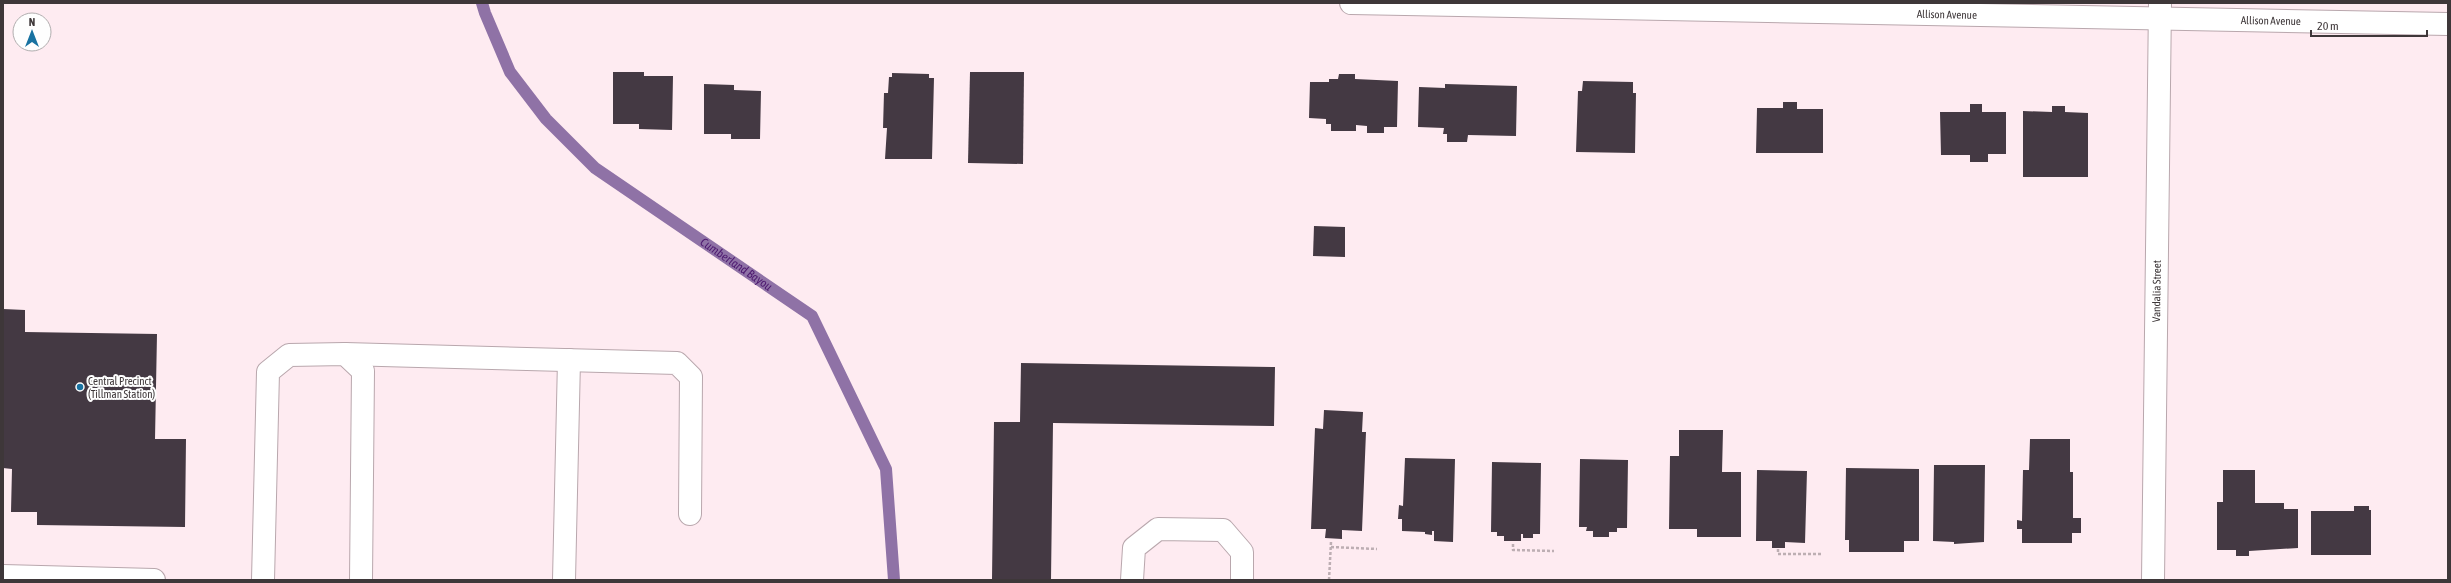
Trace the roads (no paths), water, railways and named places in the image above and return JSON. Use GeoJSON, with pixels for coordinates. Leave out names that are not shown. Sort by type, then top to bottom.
{"type":"FeatureCollection","features":[{"type":"Feature","properties":{"kind":"street","name":"Allison Avenue"},"geometry":{"type":"LineString","coordinates":[[1351,3],[2160,10],[2448,24]]}},
{"type":"Feature","properties":{"kind":"street","name":"Vandalia Street"},"geometry":{"type":"LineString","coordinates":[[2152,580],[2160,10]]}},
{"type":"Feature","properties":{"kind":"street"},"geometry":{"type":"LineString","coordinates":[[345,354],[363,371],[361,580]]}},
{"type":"Feature","properties":{"kind":"street"},"geometry":{"type":"LineString","coordinates":[[263,580],[268,372],[289,355],[345,354],[676,363],[691,377],[690,514]]}},
{"type":"Feature","properties":{"kind":"street"},"geometry":{"type":"LineString","coordinates":[[564,580],[569,360]]}},
{"type":"Feature","properties":{"kind":"street"},"geometry":{"type":"LineString","coordinates":[[1132,580],[1134,548],[1158,529],[1223,530],[1242,552],[1242,580]]}},
{"type":"Feature","properties":{"kind":"street"},"geometry":{"type":"LineString","coordinates":[[3,576],[154,580]]}},
{"type":"Feature","properties":{"kind":"waterway","name":"Cumberland Bayou"},"geometry":{"type":"LineString","coordinates":[[482,3],[510,72],[546,119],[595,168],[812,316],[886,469],[894,580]]}},
{"type":"Feature","properties":{"kind":"place","name":"Central Precinct (Tillman Station)"},"geometry":{"type":"Point","coordinates":[80,387]}}]}
